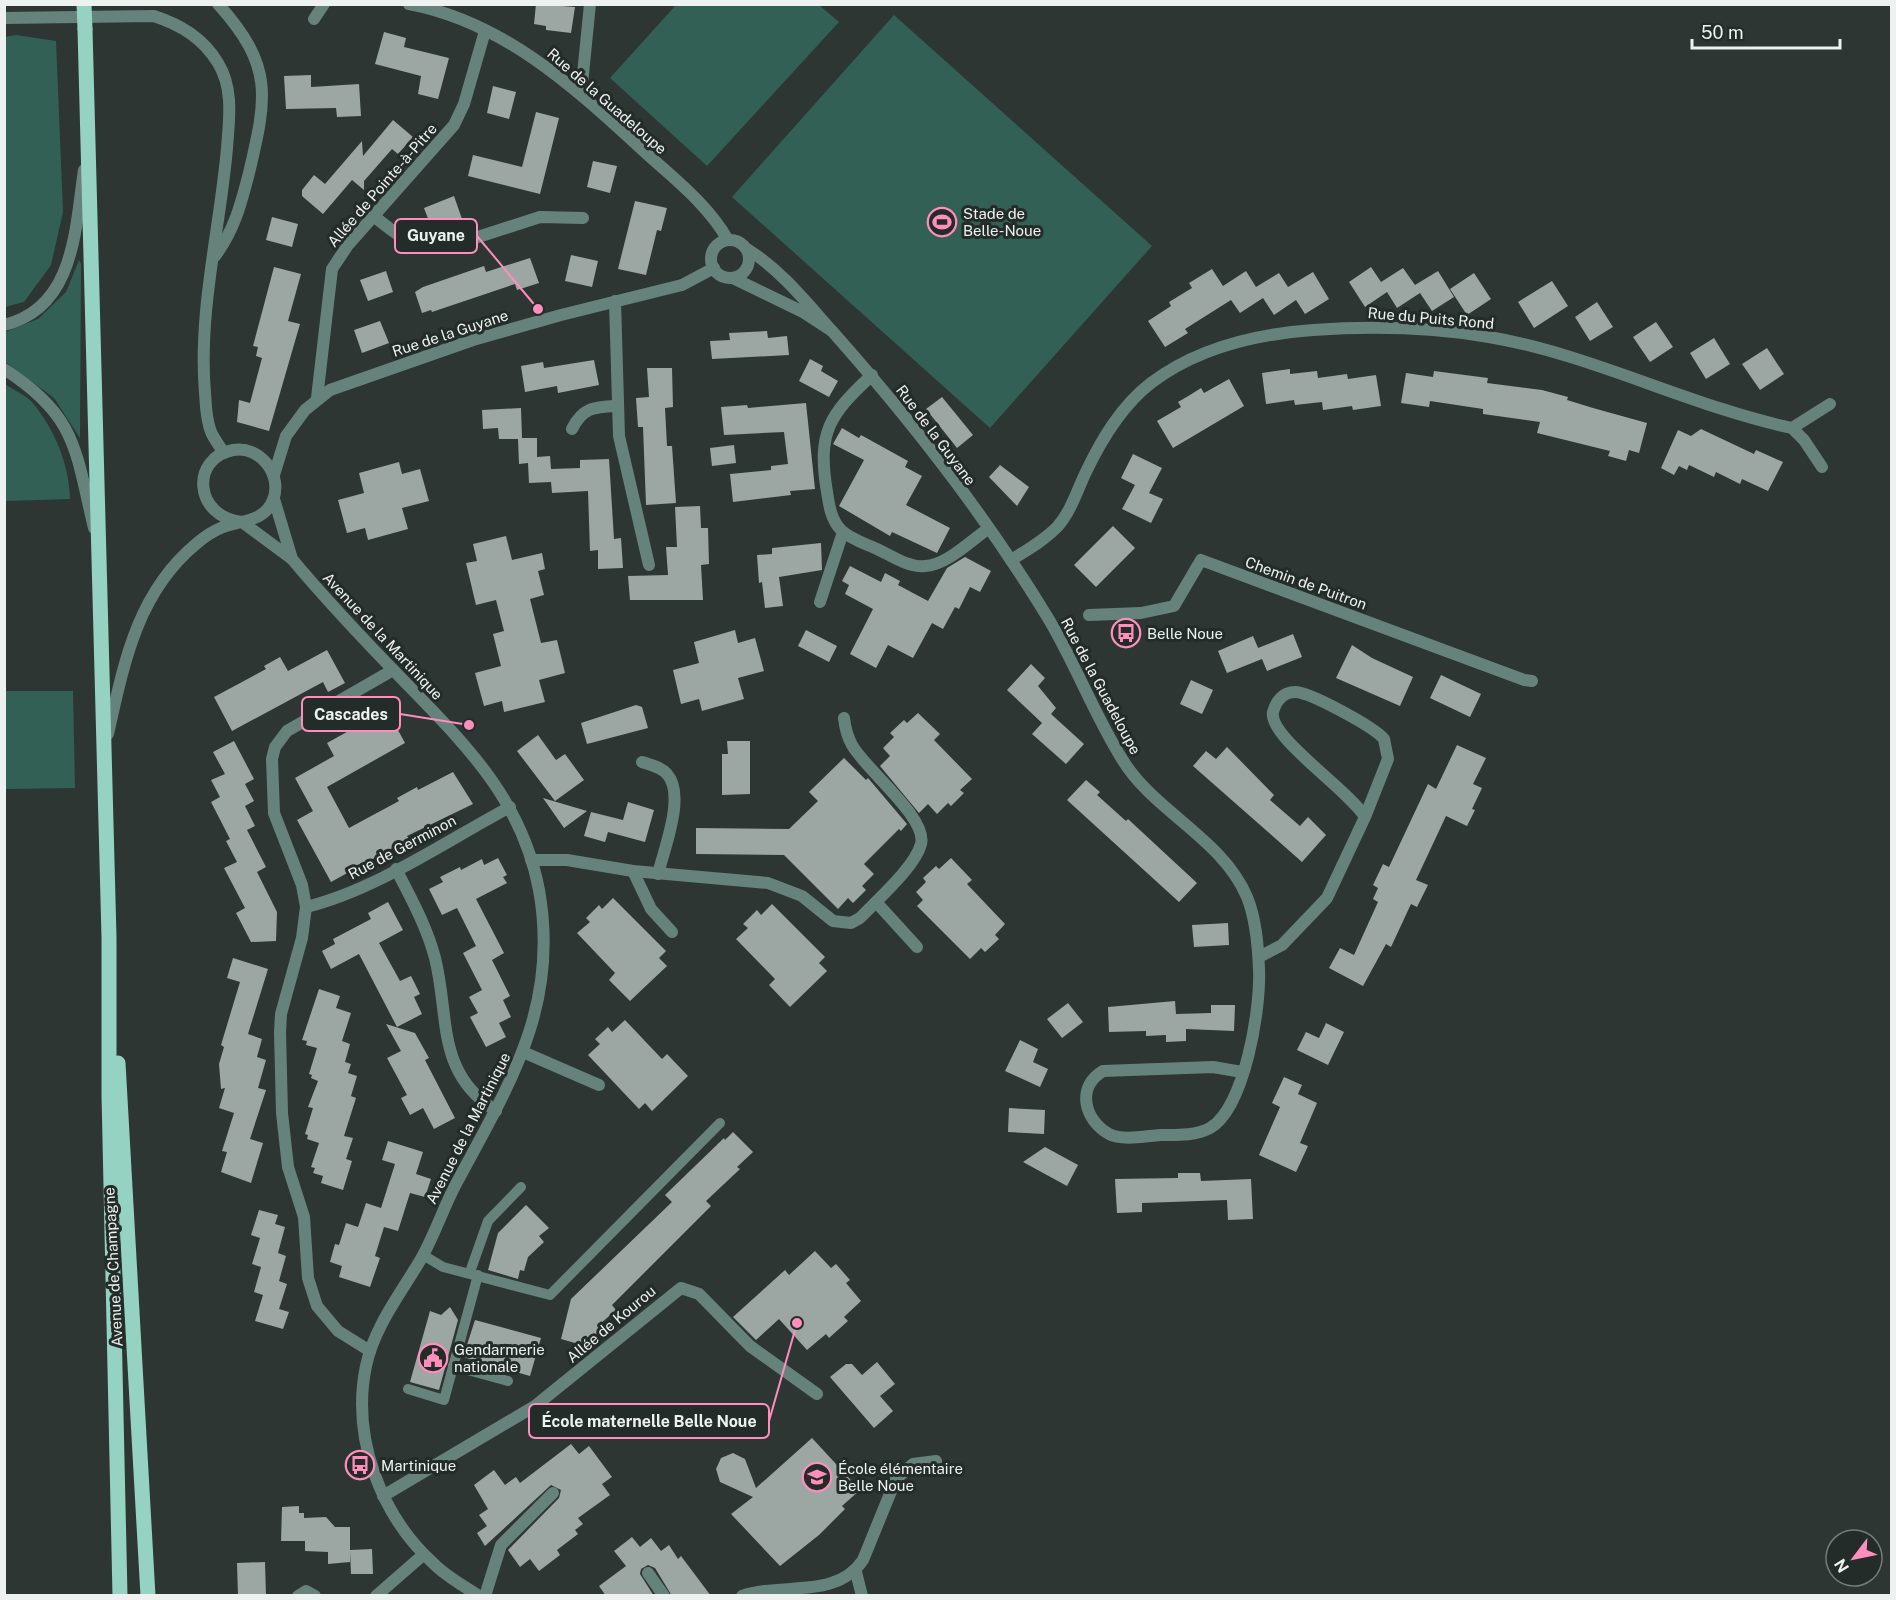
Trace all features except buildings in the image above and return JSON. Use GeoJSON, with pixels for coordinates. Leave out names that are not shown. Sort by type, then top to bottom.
{"type":"FeatureCollection","features":[{"type":"Feature","properties":{"kind":"main road"},"geometry":{"type":"LineString","coordinates":[[84,4],[109,937],[109,1095],[120,1596]]}},
{"type":"Feature","properties":{"kind":"main road","name":"Avenue de Champagne"},"geometry":{"type":"LineString","coordinates":[[109,937],[129,1225],[148,1596]]}},
{"type":"Feature","properties":{"kind":"street"},"geometry":{"type":"LineString","coordinates":[[212,260],[227,239],[237,217],[263,116],[263,98],[257,62],[241,33],[218,4]]}},
{"type":"Feature","properties":{"kind":"street"},"geometry":{"type":"LineString","coordinates":[[314,19],[324,4]]}},
{"type":"Feature","properties":{"kind":"street","name":"Rue de la Guadeloupe"},"geometry":{"type":"LineString","coordinates":[[409,4],[443,13],[485,31],[531,55],[581,94],[691,194],[718,224],[728,240]]}},
{"type":"Feature","properties":{"kind":"street"},"geometry":{"type":"LineString","coordinates":[[581,94],[590,4]]}},
{"type":"Feature","properties":{"kind":"street"},"geometry":{"type":"LineString","coordinates":[[4,18],[154,16],[176,24],[195,35],[220,65],[230,101],[222,202],[212,260],[202,354],[211,433],[224,453]]}},
{"type":"Feature","properties":{"kind":"street","name":"Allée de Pointe-à-Pitre"},"geometry":{"type":"LineString","coordinates":[[317,398],[332,269],[348,245],[454,125],[464,104],[485,31]]}},
{"type":"Feature","properties":{"kind":"street"},"geometry":{"type":"LineString","coordinates":[[4,325],[40,308],[50,298],[64,276],[74,236],[88,142]]}},
{"type":"Feature","properties":{"kind":"street"},"geometry":{"type":"LineString","coordinates":[[375,217],[416,246],[432,248],[447,247],[540,217],[583,218]]}},
{"type":"Feature","properties":{"kind":"street"},"geometry":{"type":"LineString","coordinates":[[728,240],[735,241],[747,249],[749,264],[740,275],[733,278],[719,274],[714,268],[712,261],[716,247],[728,240]]}},
{"type":"Feature","properties":{"kind":"street","name":"Rue de la Guyane"},"geometry":{"type":"LineString","coordinates":[[747,249],[762,259],[790,285],[872,375],[1011,560]]}},
{"type":"Feature","properties":{"kind":"street","name":"Rue de la Guyane"},"geometry":{"type":"LineString","coordinates":[[274,475],[286,436],[304,410],[317,398],[346,382],[462,344],[615,301],[682,285],[714,268]]}},
{"type":"Feature","properties":{"kind":"street","name":"Rue de la Guyane"},"geometry":{"type":"LineString","coordinates":[[733,278],[803,312],[832,331]]}},
{"type":"Feature","properties":{"kind":"street"},"geometry":{"type":"LineString","coordinates":[[615,301],[616,406],[626,476],[649,565]]}},
{"type":"Feature","properties":{"kind":"street","name":"Rue du Puits Rond"},"geometry":{"type":"LineString","coordinates":[[1011,560],[1047,536],[1058,525],[1073,501],[1095,452],[1125,407],[1139,393],[1185,362],[1221,346],[1263,336],[1358,327],[1408,328],[1489,337],[1583,363],[1750,420],[1792,428]]}},
{"type":"Feature","properties":{"kind":"street"},"geometry":{"type":"LineString","coordinates":[[4,369],[40,395],[64,421],[77,455],[99,547]]}},
{"type":"Feature","properties":{"kind":"street"},"geometry":{"type":"LineString","coordinates":[[872,375],[845,401],[824,438],[823,459],[830,510],[843,532],[911,565],[925,566],[952,554],[988,529]]}},
{"type":"Feature","properties":{"kind":"street"},"geometry":{"type":"LineString","coordinates":[[1822,467],[1804,440],[1792,428],[1830,404]]}},
{"type":"Feature","properties":{"kind":"street"},"geometry":{"type":"LineString","coordinates":[[572,429],[583,412],[591,408],[616,406]]}},
{"type":"Feature","properties":{"kind":"street"},"geometry":{"type":"LineString","coordinates":[[104,749],[125,660],[140,616],[152,593],[195,545],[210,533],[242,522],[261,515],[274,499],[274,475],[261,457],[253,452],[234,450],[214,460],[206,470],[203,482],[204,495],[209,506],[218,515],[229,521],[242,522]]}},
{"type":"Feature","properties":{"kind":"street","name":"Avenue de la Martinique"},"geometry":{"type":"LineString","coordinates":[[274,499],[292,559]]}},
{"type":"Feature","properties":{"kind":"street","name":"Avenue de la Martinique"},"geometry":{"type":"LineString","coordinates":[[242,522],[292,559],[393,670],[478,758],[510,807],[531,860],[539,891],[543,951],[537,1007],[524,1052],[496,1111],[455,1186],[423,1255],[382,1324],[370,1351],[363,1385],[364,1432],[375,1479],[397,1522],[437,1568],[479,1596]]}},
{"type":"Feature","properties":{"kind":"street"},"geometry":{"type":"LineString","coordinates":[[820,602],[843,532]]}},
{"type":"Feature","properties":{"kind":"street","name":"Rue de la Guadeloupe"},"geometry":{"type":"LineString","coordinates":[[1011,560],[1048,618],[1131,773],[1228,865],[1238,880],[1254,920],[1260,986],[1252,1048],[1242,1072],[1226,1110],[1218,1122],[1203,1131],[1191,1134],[1111,1135],[1095,1122],[1085,1093],[1089,1082],[1103,1071],[1213,1067],[1242,1072]]}},
{"type":"Feature","properties":{"kind":"street","name":"Chemin de Puitron"},"geometry":{"type":"LineString","coordinates":[[1089,615],[1141,613],[1174,606],[1202,560],[1524,680],[1533,681]]}},
{"type":"Feature","properties":{"kind":"street"},"geometry":{"type":"LineString","coordinates":[[370,1351],[338,1331],[317,1306],[308,1278],[304,1217],[288,1167],[282,1113],[281,1014],[302,938],[306,907],[302,885],[274,813],[272,782],[275,747],[287,730],[393,670]]}},
{"type":"Feature","properties":{"kind":"street"},"geometry":{"type":"LineString","coordinates":[[1259,957],[1282,945],[1327,898],[1365,817],[1388,759],[1384,739],[1364,723],[1300,692],[1283,695],[1275,704],[1273,715],[1281,734],[1348,794],[1365,817]]}},
{"type":"Feature","properties":{"kind":"street"},"geometry":{"type":"LineString","coordinates":[[531,860],[567,860],[633,871],[779,886],[802,896],[833,921],[843,924],[860,918],[917,853],[922,836],[915,819],[851,744],[844,718]]}},
{"type":"Feature","properties":{"kind":"street"},"geometry":{"type":"LineString","coordinates":[[642,762],[660,768],[668,775],[676,795],[658,874]]}},
{"type":"Feature","properties":{"kind":"street","name":"Rue de Germinon"},"geometry":{"type":"LineString","coordinates":[[306,907],[330,900],[396,869],[510,807]]}},
{"type":"Feature","properties":{"kind":"street"},"geometry":{"type":"LineString","coordinates":[[396,869],[422,920],[436,960],[446,1039],[451,1055],[466,1083],[483,1103],[496,1111]]}},
{"type":"Feature","properties":{"kind":"street"},"geometry":{"type":"LineString","coordinates":[[633,871],[651,909],[672,932]]}},
{"type":"Feature","properties":{"kind":"street"},"geometry":{"type":"LineString","coordinates":[[876,902],[918,947]]}},
{"type":"Feature","properties":{"kind":"street"},"geometry":{"type":"LineString","coordinates":[[524,1052],[599,1085]]}},
{"type":"Feature","properties":{"kind":"street","name":"Allée de Kourou"},"geometry":{"type":"LineString","coordinates":[[383,1496],[535,1406],[681,1288],[699,1294],[750,1346],[817,1394]]}},
{"type":"Feature","properties":{"kind":"street"},"geometry":{"type":"LineString","coordinates":[[862,1596],[856,1572],[896,1479],[913,1464],[936,1461]]}},
{"type":"Feature","properties":{"kind":"street"},"geometry":{"type":"LineString","coordinates":[[485,1596],[501,1545],[553,1493]]}},
{"type":"Feature","properties":{"kind":"street"},"geometry":{"type":"LineString","coordinates":[[376,1596],[423,1554]]}},
{"type":"Feature","properties":{"kind":"street"},"geometry":{"type":"LineString","coordinates":[[741,1596],[757,1591],[825,1588],[856,1572]]}},
{"type":"Feature","properties":{"kind":"street"},"geometry":{"type":"LineString","coordinates":[[648,1573],[664,1596]]}},
{"type":"Feature","properties":{"kind":"street"},"geometry":{"type":"LineString","coordinates":[[298,1596],[306,1592],[315,1596]]}},
{"type":"Feature","properties":{"kind":"lane"},"geometry":{"type":"LineString","coordinates":[[423,1255],[442,1267],[550,1295],[720,1122]]}},
{"type":"Feature","properties":{"kind":"lane"},"geometry":{"type":"LineString","coordinates":[[408,1389],[444,1400],[488,1221],[521,1187]]}},
{"type":"Feature","properties":{"kind":"lane"},"geometry":{"type":"LineString","coordinates":[[453,1366],[508,1381]]}},
{"type":"Feature","properties":{"kind":"green space"},"geometry":{"type":"Polygon","coordinates":[[[676,5],[819,5],[839,22],[707,166],[610,78],[676,5]]]}},
{"type":"Feature","properties":{"kind":"green space","name":"Stade de Belle-Noue"},"geometry":{"type":"Polygon","coordinates":[[[894,15],[1152,246],[990,428],[732,197],[894,15]]]}},
{"type":"Feature","properties":{"kind":"green space"},"geometry":{"type":"Polygon","coordinates":[[[16,35],[56,41],[63,212],[51,265],[24,302],[5,307],[4,37],[16,35]]]}},
{"type":"Feature","properties":{"kind":"green space"},"geometry":{"type":"Polygon","coordinates":[[[79,260],[81,264],[80,438],[54,398],[4,361],[5,332],[38,319],[66,292],[79,260]]]}},
{"type":"Feature","properties":{"kind":"green space"},"geometry":{"type":"Polygon","coordinates":[[[5,384],[29,399],[48,424],[64,460],[70,499],[5,501],[5,384]]]}},
{"type":"Feature","properties":{"kind":"green space"},"geometry":{"type":"Polygon","coordinates":[[[4,691],[73,691],[75,788],[5,789],[4,691]]]}},
{"type":"Feature","properties":{"kind":"place","name":"Stade de Belle-Noue"},"geometry":{"type":"Point","coordinates":[942,222]}},
{"type":"Feature","properties":{"kind":"place","name":"Guyane"},"geometry":{"type":"Point","coordinates":[538,309]}},
{"type":"Feature","properties":{"kind":"place","name":"Belle Noue"},"geometry":{"type":"Point","coordinates":[1126,633]}},
{"type":"Feature","properties":{"kind":"place","name":"Cascades"},"geometry":{"type":"Point","coordinates":[469,725]}},
{"type":"Feature","properties":{"kind":"place","name":"École maternelle Belle Noue"},"geometry":{"type":"Point","coordinates":[797,1323]}},
{"type":"Feature","properties":{"kind":"place","name":"Gendarmerie nationale"},"geometry":{"type":"Point","coordinates":[433,1358]}},
{"type":"Feature","properties":{"kind":"place","name":"Martinique"},"geometry":{"type":"Point","coordinates":[360,1465]}},
{"type":"Feature","properties":{"kind":"place","name":"École élémentaire Belle Noue"},"geometry":{"type":"Point","coordinates":[817,1477]}}]}
